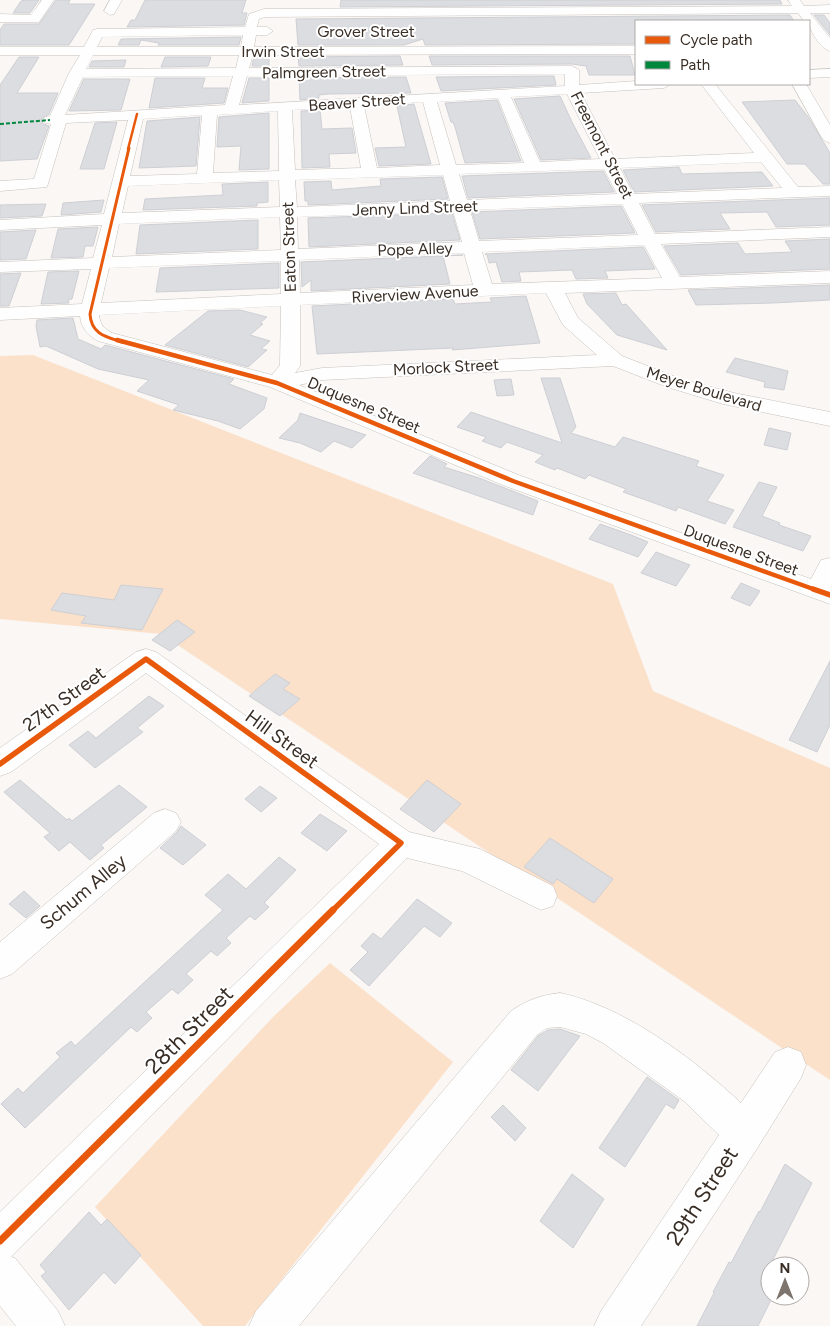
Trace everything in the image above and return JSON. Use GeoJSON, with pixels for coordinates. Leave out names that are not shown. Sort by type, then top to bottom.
{"type":"FeatureCollection","features":[{"type":"Feature","properties":{"kind":"street"},"geometry":{"type":"LineString","coordinates":[[0,18],[35,19],[48,0]]}},
{"type":"Feature","properties":{"kind":"street"},"geometry":{"type":"LineString","coordinates":[[232,109],[254,17],[264,12],[410,11],[552,5],[676,10],[798,4],[830,9]]}},
{"type":"Feature","properties":{"kind":"street"},"geometry":{"type":"LineString","coordinates":[[798,4],[807,20]]}},
{"type":"Feature","properties":{"kind":"street","name":"Freemont Street"},"geometry":{"type":"LineString","coordinates":[[552,5],[572,70],[572,90],[630,199],[648,239],[674,284]]}},
{"type":"Feature","properties":{"kind":"street"},"geometry":{"type":"LineString","coordinates":[[812,28],[830,28]]}},
{"type":"Feature","properties":{"kind":"street"},"geometry":{"type":"LineString","coordinates":[[812,28],[830,47]]}},
{"type":"Feature","properties":{"kind":"street"},"geometry":{"type":"LineString","coordinates":[[0,186],[40,184],[55,120],[97,32],[279,31]]}},
{"type":"Feature","properties":{"kind":"street","name":"Irwin Street"},"geometry":{"type":"LineString","coordinates":[[6,55],[87,52],[247,51],[561,38],[635,53]]}},
{"type":"Feature","properties":{"kind":"street"},"geometry":{"type":"LineString","coordinates":[[412,44],[418,88],[450,170],[461,206],[470,247],[484,290]]}},
{"type":"Feature","properties":{"kind":"street"},"geometry":{"type":"LineString","coordinates":[[816,47],[830,47]]}},
{"type":"Feature","properties":{"kind":"street","name":"Palmgreen Street"},"geometry":{"type":"LineString","coordinates":[[76,73],[242,73],[418,88],[572,70]]}},
{"type":"Feature","properties":{"kind":"street"},"geometry":{"type":"LineString","coordinates":[[810,74],[830,73]]}},
{"type":"Feature","properties":{"kind":"street","name":"Beaver Street"},"geometry":{"type":"LineString","coordinates":[[55,120],[356,102],[418,88],[503,94],[635,85]]}},
{"type":"Feature","properties":{"kind":"street"},"geometry":{"type":"LineString","coordinates":[[709,85],[794,193]]}},
{"type":"Feature","properties":{"kind":"street"},"geometry":{"type":"LineString","coordinates":[[800,85],[830,138]]}},
{"type":"Feature","properties":{"kind":"street"},"geometry":{"type":"LineString","coordinates":[[503,94],[534,167]]}},
{"type":"Feature","properties":{"kind":"street"},"geometry":{"type":"LineString","coordinates":[[356,102],[370,173]]}},
{"type":"Feature","properties":{"kind":"street","name":"Eaton Street"},"geometry":{"type":"LineString","coordinates":[[277,383],[290,366],[291,300],[285,106]]}},
{"type":"Feature","properties":{"kind":"street"},"geometry":{"type":"LineString","coordinates":[[205,179],[210,110]]}},
{"type":"Feature","properties":{"kind":"street","name":"Duquesne Street"},"geometry":{"type":"LineString","coordinates":[[138,114],[110,219],[103,262],[90,309],[89,324],[94,331],[105,337],[277,383],[513,481],[824,593]]}},
{"type":"Feature","properties":{"kind":"street"},"geometry":{"type":"LineString","coordinates":[[120,182],[765,157]]}},
{"type":"Feature","properties":{"kind":"street","name":"Jenny Lind Street"},"geometry":{"type":"LineString","coordinates":[[0,225],[830,191]]}},
{"type":"Feature","properties":{"kind":"street","name":"Pope Alley"},"geometry":{"type":"LineString","coordinates":[[0,267],[830,232]]}},
{"type":"Feature","properties":{"kind":"street","name":"Riverview Avenue"},"geometry":{"type":"LineString","coordinates":[[0,314],[484,290],[830,277]]}},
{"type":"Feature","properties":{"kind":"street","name":"Meyer Boulevard"},"geometry":{"type":"LineString","coordinates":[[553,288],[570,321],[586,337],[615,360],[674,383],[732,399],[830,419]]}},
{"type":"Feature","properties":{"kind":"street","name":"Morlock Street"},"geometry":{"type":"LineString","coordinates":[[277,383],[322,374],[615,360]]}},
{"type":"Feature","properties":{"kind":"street"},"geometry":{"type":"LineString","coordinates":[[824,593],[830,566]]}},
{"type":"Feature","properties":{"kind":"street","name":"27th Street"},"geometry":{"type":"LineString","coordinates":[[0,764],[146,658]]}},
{"type":"Feature","properties":{"kind":"street","name":"Hill Street"},"geometry":{"type":"LineString","coordinates":[[146,658],[401,842]]}},
{"type":"Feature","properties":{"kind":"street","name":"Schum Alley"},"geometry":{"type":"LineString","coordinates":[[0,963],[165,822]]}},
{"type":"Feature","properties":{"kind":"street"},"geometry":{"type":"LineString","coordinates":[[401,842],[469,859],[541,896]]}},
{"type":"Feature","properties":{"kind":"street","name":"28th Street"},"geometry":{"type":"LineString","coordinates":[[0,1241],[401,842]]}},
{"type":"Feature","properties":{"kind":"street"},"geometry":{"type":"LineString","coordinates":[[271,1326],[524,1024],[536,1014],[547,1011],[575,1013],[616,1031],[697,1088],[744,1133]]}},
{"type":"Feature","properties":{"kind":"street","name":"29th Street"},"geometry":{"type":"LineString","coordinates":[[616,1326],[788,1065]]}},
{"type":"Feature","properties":{"kind":"street"},"geometry":{"type":"LineString","coordinates":[[0,1274],[43,1326]]}},
{"type":"Feature","properties":{"kind":"shaded area"},"geometry":{"type":"Polygon","coordinates":[[[33,355],[613,584],[653,691],[830,768],[830,1080],[161,634],[0,619],[0,356],[33,355]]]}},
{"type":"Feature","properties":{"kind":"shaded area"},"geometry":{"type":"Polygon","coordinates":[[[330,963],[453,1062],[245,1326],[203,1326],[95,1207],[274,1016],[330,963]]]}},
{"type":"Feature","properties":{"kind":"building"},"geometry":{"type":"Polygon","coordinates":[[[39,0],[30,13],[13,13],[21,1],[39,0]]]}},
{"type":"Feature","properties":{"kind":"building"},"geometry":{"type":"Polygon","coordinates":[[[56,0],[70,0],[68,4],[95,4],[69,45],[0,45],[0,30],[4,24],[39,24],[56,0]]]}},
{"type":"Feature","properties":{"kind":"building"},"geometry":{"type":"Polygon","coordinates":[[[145,0],[246,0],[242,13],[247,13],[244,25],[127,27],[131,20],[135,20],[145,0]]]}},
{"type":"Feature","properties":{"kind":"building"},"geometry":{"type":"Polygon","coordinates":[[[341,0],[780,0],[782,4],[340,7],[341,0]]]}},
{"type":"Feature","properties":{"kind":"building"},"geometry":{"type":"Polygon","coordinates":[[[790,15],[793,20],[635,20],[635,44],[425,45],[423,39],[404,45],[298,45],[296,19],[790,15]]]}},
{"type":"Feature","properties":{"kind":"building"},"geometry":{"type":"Polygon","coordinates":[[[814,15],[824,15],[830,23],[830,35],[814,15]]]}},
{"type":"Feature","properties":{"kind":"building"},"geometry":{"type":"Polygon","coordinates":[[[241,37],[239,45],[158,45],[159,43],[141,40],[139,45],[118,45],[121,39],[241,37]]]}},
{"type":"Feature","properties":{"kind":"building"},"geometry":{"type":"Polygon","coordinates":[[[400,56],[403,65],[299,66],[298,57],[400,56]]]}},
{"type":"Feature","properties":{"kind":"building"},"geometry":{"type":"Polygon","coordinates":[[[429,56],[630,56],[635,75],[589,75],[586,66],[572,64],[432,65],[429,56]]]}},
{"type":"Feature","properties":{"kind":"building"},"geometry":{"type":"Polygon","coordinates":[[[19,57],[39,57],[17,93],[58,93],[49,114],[41,119],[43,124],[49,126],[37,159],[0,161],[0,85],[19,57]]]}},
{"type":"Feature","properties":{"kind":"building"},"geometry":{"type":"Polygon","coordinates":[[[165,57],[211,57],[208,66],[161,67],[165,57]]]}},
{"type":"Feature","properties":{"kind":"building"},"geometry":{"type":"Polygon","coordinates":[[[254,57],[269,57],[269,66],[252,66],[254,57]]]}},
{"type":"Feature","properties":{"kind":"building"},"geometry":{"type":"Polygon","coordinates":[[[126,60],[124,67],[89,67],[92,61],[126,60]]]}},
{"type":"Feature","properties":{"kind":"building"},"geometry":{"type":"Polygon","coordinates":[[[554,76],[556,85],[441,91],[436,77],[554,76]]]}},
{"type":"Feature","properties":{"kind":"building"},"geometry":{"type":"Polygon","coordinates":[[[406,77],[411,93],[328,94],[319,95],[319,98],[300,100],[299,78],[406,77]]]}},
{"type":"Feature","properties":{"kind":"building"},"geometry":{"type":"Polygon","coordinates":[[[155,78],[205,78],[202,88],[228,88],[224,103],[149,108],[155,78]]]}},
{"type":"Feature","properties":{"kind":"building"},"geometry":{"type":"Polygon","coordinates":[[[249,78],[269,78],[269,101],[242,103],[249,78]]]}},
{"type":"Feature","properties":{"kind":"building"},"geometry":{"type":"Polygon","coordinates":[[[84,79],[130,79],[121,110],[69,111],[84,79]]]}},
{"type":"Feature","properties":{"kind":"building"},"geometry":{"type":"Polygon","coordinates":[[[560,96],[591,158],[541,160],[514,99],[560,96]]]}},
{"type":"Feature","properties":{"kind":"building"},"geometry":{"type":"Polygon","coordinates":[[[497,100],[521,161],[465,163],[455,127],[453,122],[451,122],[445,103],[497,100]]]}},
{"type":"Feature","properties":{"kind":"building"},"geometry":{"type":"Polygon","coordinates":[[[795,100],[809,118],[830,153],[830,184],[823,184],[805,164],[787,164],[742,102],[795,100]]]}},
{"type":"Feature","properties":{"kind":"building"},"geometry":{"type":"Polygon","coordinates":[[[414,104],[431,164],[379,166],[375,148],[406,147],[397,106],[414,104]]]}},
{"type":"Feature","properties":{"kind":"building"},"geometry":{"type":"Polygon","coordinates":[[[320,110],[322,129],[352,128],[356,153],[329,154],[330,167],[302,168],[301,111],[320,110]]]}},
{"type":"Feature","properties":{"kind":"building"},"geometry":{"type":"Polygon","coordinates":[[[269,113],[269,169],[239,170],[241,146],[217,147],[219,117],[269,113]]]}},
{"type":"Feature","properties":{"kind":"building"},"geometry":{"type":"Polygon","coordinates":[[[200,117],[196,166],[139,168],[147,121],[200,117]]]}},
{"type":"Feature","properties":{"kind":"building"},"geometry":{"type":"Polygon","coordinates":[[[117,122],[104,169],[80,169],[95,123],[117,122]]]}},
{"type":"Feature","properties":{"kind":"building"},"geometry":{"type":"Polygon","coordinates":[[[679,167],[682,174],[762,172],[773,186],[634,192],[623,170],[679,167]]]}},
{"type":"Feature","properties":{"kind":"building"},"geometry":{"type":"Polygon","coordinates":[[[603,171],[614,192],[468,198],[462,176],[603,171]]]}},
{"type":"Feature","properties":{"kind":"building"},"geometry":{"type":"Polygon","coordinates":[[[442,177],[448,199],[308,205],[308,201],[305,201],[304,182],[331,181],[332,190],[381,186],[380,179],[442,177]]]}},
{"type":"Feature","properties":{"kind":"building"},"geometry":{"type":"Polygon","coordinates":[[[268,182],[268,202],[257,203],[257,206],[143,210],[145,199],[223,195],[222,184],[268,182]]]}},
{"type":"Feature","properties":{"kind":"building"},"geometry":{"type":"Polygon","coordinates":[[[830,198],[830,225],[776,227],[767,212],[720,213],[730,229],[656,232],[642,205],[830,198]]]}},
{"type":"Feature","properties":{"kind":"building"},"geometry":{"type":"Polygon","coordinates":[[[104,200],[101,212],[61,215],[63,203],[104,200]]]}},
{"type":"Feature","properties":{"kind":"building"},"geometry":{"type":"Polygon","coordinates":[[[46,204],[42,216],[0,218],[0,205],[46,204]]]}},
{"type":"Feature","properties":{"kind":"building"},"geometry":{"type":"Polygon","coordinates":[[[621,206],[635,233],[480,239],[472,212],[621,206]]]}},
{"type":"Feature","properties":{"kind":"building"},"geometry":{"type":"Polygon","coordinates":[[[452,213],[460,240],[309,247],[308,218],[452,213]]]}},
{"type":"Feature","properties":{"kind":"building"},"geometry":{"type":"Polygon","coordinates":[[[258,220],[258,249],[136,254],[140,225],[258,220]]]}},
{"type":"Feature","properties":{"kind":"building"},"geometry":{"type":"Polygon","coordinates":[[[98,227],[93,246],[85,246],[83,257],[51,258],[58,229],[98,227]]]}},
{"type":"Feature","properties":{"kind":"building"},"geometry":{"type":"Polygon","coordinates":[[[36,230],[26,259],[0,260],[0,232],[36,230]]]}},
{"type":"Feature","properties":{"kind":"building"},"geometry":{"type":"Polygon","coordinates":[[[830,239],[830,269],[681,275],[664,246],[738,243],[745,254],[792,252],[785,241],[830,239]]]}},
{"type":"Feature","properties":{"kind":"building"},"geometry":{"type":"Polygon","coordinates":[[[643,247],[655,269],[605,271],[608,278],[576,279],[572,270],[519,272],[521,281],[502,282],[496,262],[489,263],[487,254],[485,254],[643,247]]]}},
{"type":"Feature","properties":{"kind":"building"},"geometry":{"type":"Polygon","coordinates":[[[463,255],[443,256],[450,284],[311,291],[311,280],[302,287],[301,262],[463,255]]]}},
{"type":"Feature","properties":{"kind":"building"},"geometry":{"type":"Polygon","coordinates":[[[279,263],[279,288],[156,292],[160,268],[279,263]]]}},
{"type":"Feature","properties":{"kind":"building"},"geometry":{"type":"Polygon","coordinates":[[[79,271],[72,299],[68,300],[69,303],[41,304],[48,272],[79,271]]]}},
{"type":"Feature","properties":{"kind":"building"},"geometry":{"type":"Polygon","coordinates":[[[21,273],[9,306],[0,306],[0,274],[21,273]]]}},
{"type":"Feature","properties":{"kind":"building"},"geometry":{"type":"Polygon","coordinates":[[[830,285],[830,300],[773,303],[696,305],[688,290],[830,285]]]}},
{"type":"Feature","properties":{"kind":"building"},"geometry":{"type":"Polygon","coordinates":[[[616,293],[622,305],[626,304],[667,350],[617,335],[587,304],[583,294],[616,293]]]}},
{"type":"Feature","properties":{"kind":"building"},"geometry":{"type":"Polygon","coordinates":[[[526,296],[540,343],[452,350],[454,348],[317,354],[312,306],[453,299],[455,304],[492,302],[490,298],[526,296]]]}},
{"type":"Feature","properties":{"kind":"building"},"geometry":{"type":"Polygon","coordinates":[[[240,310],[267,317],[260,323],[263,324],[250,335],[270,341],[261,349],[267,350],[248,367],[165,345],[208,311],[240,310]]]}},
{"type":"Feature","properties":{"kind":"building"},"geometry":{"type":"Polygon","coordinates":[[[73,318],[78,339],[101,349],[105,345],[234,379],[229,384],[267,398],[264,409],[240,429],[218,421],[173,410],[179,405],[137,391],[149,380],[98,369],[46,346],[40,347],[36,326],[37,320],[73,318]]]}},
{"type":"Feature","properties":{"kind":"building"},"geometry":{"type":"Polygon","coordinates":[[[735,358],[788,371],[784,390],[764,387],[765,382],[726,372],[735,358]]]}},
{"type":"Feature","properties":{"kind":"building"},"geometry":{"type":"Polygon","coordinates":[[[541,378],[560,378],[576,427],[571,433],[615,447],[623,437],[699,461],[696,466],[724,475],[707,501],[734,510],[725,524],[678,507],[676,511],[623,492],[626,489],[589,475],[585,479],[557,468],[555,470],[535,462],[543,455],[507,442],[501,448],[482,441],[486,437],[457,427],[471,412],[562,443],[541,378]]]}},
{"type":"Feature","properties":{"kind":"building"},"geometry":{"type":"Polygon","coordinates":[[[511,379],[514,395],[497,396],[494,380],[511,379]]]}},
{"type":"Feature","properties":{"kind":"building"},"geometry":{"type":"Polygon","coordinates":[[[300,413],[366,435],[352,448],[334,441],[321,452],[300,443],[279,438],[298,420],[300,413]]]}},
{"type":"Feature","properties":{"kind":"building"},"geometry":{"type":"Polygon","coordinates":[[[769,428],[791,433],[787,450],[764,445],[769,428]]]}},
{"type":"Feature","properties":{"kind":"building"},"geometry":{"type":"Polygon","coordinates":[[[430,456],[447,464],[444,467],[479,478],[538,501],[533,515],[413,473],[430,456]]]}},
{"type":"Feature","properties":{"kind":"building"},"geometry":{"type":"Polygon","coordinates":[[[759,482],[777,487],[762,516],[780,523],[779,525],[811,536],[803,551],[733,527],[759,482]]]}},
{"type":"Feature","properties":{"kind":"building"},"geometry":{"type":"Polygon","coordinates":[[[600,524],[648,542],[638,557],[589,539],[600,524]]]}},
{"type":"Feature","properties":{"kind":"building"},"geometry":{"type":"Polygon","coordinates":[[[656,552],[690,565],[676,586],[641,573],[656,552]]]}},
{"type":"Feature","properties":{"kind":"building"},"geometry":{"type":"Polygon","coordinates":[[[741,583],[760,591],[750,606],[731,598],[741,583]]]}},
{"type":"Feature","properties":{"kind":"building"},"geometry":{"type":"Polygon","coordinates":[[[121,585],[163,589],[142,630],[81,623],[86,616],[51,610],[62,593],[114,600],[121,585]]]}},
{"type":"Feature","properties":{"kind":"building"},"geometry":{"type":"Polygon","coordinates":[[[177,620],[195,632],[170,651],[152,640],[177,620]]]}},
{"type":"Feature","properties":{"kind":"building"},"geometry":{"type":"Polygon","coordinates":[[[830,661],[830,725],[817,752],[789,740],[830,661]]]}},
{"type":"Feature","properties":{"kind":"building"},"geometry":{"type":"Polygon","coordinates":[[[275,674],[290,683],[283,689],[300,699],[280,716],[249,696],[275,674]]]}},
{"type":"Feature","properties":{"kind":"building"},"geometry":{"type":"Polygon","coordinates":[[[149,696],[164,706],[137,728],[143,732],[95,768],[69,745],[88,731],[96,738],[149,696]]]}},
{"type":"Feature","properties":{"kind":"building"},"geometry":{"type":"Polygon","coordinates":[[[20,780],[67,820],[69,818],[72,821],[119,785],[147,807],[101,845],[104,848],[90,860],[70,842],[59,851],[44,837],[50,833],[4,792],[20,780]]]}},
{"type":"Feature","properties":{"kind":"building"},"geometry":{"type":"Polygon","coordinates":[[[427,780],[461,804],[434,832],[400,809],[427,780]]]}},
{"type":"Feature","properties":{"kind":"building"},"geometry":{"type":"Polygon","coordinates":[[[260,786],[277,798],[261,812],[245,799],[260,786]]]}},
{"type":"Feature","properties":{"kind":"building"},"geometry":{"type":"Polygon","coordinates":[[[320,814],[347,831],[327,851],[301,833],[320,814]]]}},
{"type":"Feature","properties":{"kind":"building"},"geometry":{"type":"Polygon","coordinates":[[[181,826],[206,845],[183,865],[160,848],[181,826]]]}},
{"type":"Feature","properties":{"kind":"building"},"geometry":{"type":"Polygon","coordinates":[[[550,838],[613,879],[594,903],[557,879],[553,884],[524,867],[550,838]]]}},
{"type":"Feature","properties":{"kind":"building"},"geometry":{"type":"Polygon","coordinates":[[[279,857],[296,870],[264,903],[269,907],[255,920],[250,916],[226,938],[231,943],[217,956],[211,951],[186,974],[193,980],[178,994],[172,989],[146,1012],[152,1018],[137,1032],[131,1027],[25,1128],[1,1104],[18,1088],[23,1093],[60,1057],[56,1053],[71,1041],[75,1046],[223,910],[205,895],[228,874],[246,889],[279,857]]]}},
{"type":"Feature","properties":{"kind":"building"},"geometry":{"type":"Polygon","coordinates":[[[24,891],[40,906],[26,918],[9,904],[24,891]]]}},
{"type":"Feature","properties":{"kind":"building"},"geometry":{"type":"Polygon","coordinates":[[[417,899],[452,923],[440,937],[424,926],[369,986],[350,970],[368,952],[361,946],[373,933],[381,939],[417,899]]]}},
{"type":"Feature","properties":{"kind":"building"},"geometry":{"type":"Polygon","coordinates":[[[560,1029],[580,1036],[538,1091],[511,1070],[538,1036],[548,1030],[560,1029]]]}},
{"type":"Feature","properties":{"kind":"building"},"geometry":{"type":"Polygon","coordinates":[[[647,1077],[679,1100],[674,1109],[666,1104],[625,1167],[599,1148],[647,1077]]]}},
{"type":"Feature","properties":{"kind":"building"},"geometry":{"type":"Polygon","coordinates":[[[503,1105],[526,1128],[515,1141],[491,1117],[503,1105]]]}},
{"type":"Feature","properties":{"kind":"building"},"geometry":{"type":"Polygon","coordinates":[[[785,1164],[812,1183],[775,1256],[760,1256],[760,1306],[768,1306],[758,1326],[697,1326],[729,1262],[731,1263],[785,1164]]]}},
{"type":"Feature","properties":{"kind":"building"},"geometry":{"type":"Polygon","coordinates":[[[572,1174],[604,1199],[573,1248],[540,1221],[572,1174]]]}},
{"type":"Feature","properties":{"kind":"building"},"geometry":{"type":"Polygon","coordinates":[[[89,1212],[101,1225],[107,1219],[141,1255],[115,1284],[104,1272],[69,1310],[41,1276],[46,1272],[40,1265],[89,1212]]]}},
{"type":"Feature","properties":{"kind":"marked path"},"geometry":{"type":"LineString","coordinates":[[0,124],[50,120]]}},
{"type":"Feature","properties":{"kind":"cycle path"},"geometry":{"type":"LineString","coordinates":[[137,114],[90,309],[92,326],[100,334],[105,337],[277,383],[513,481],[830,595]]}},
{"type":"Feature","properties":{"kind":"cycle path"},"geometry":{"type":"LineString","coordinates":[[0,764],[146,659],[401,843],[0,1241]]}}]}
